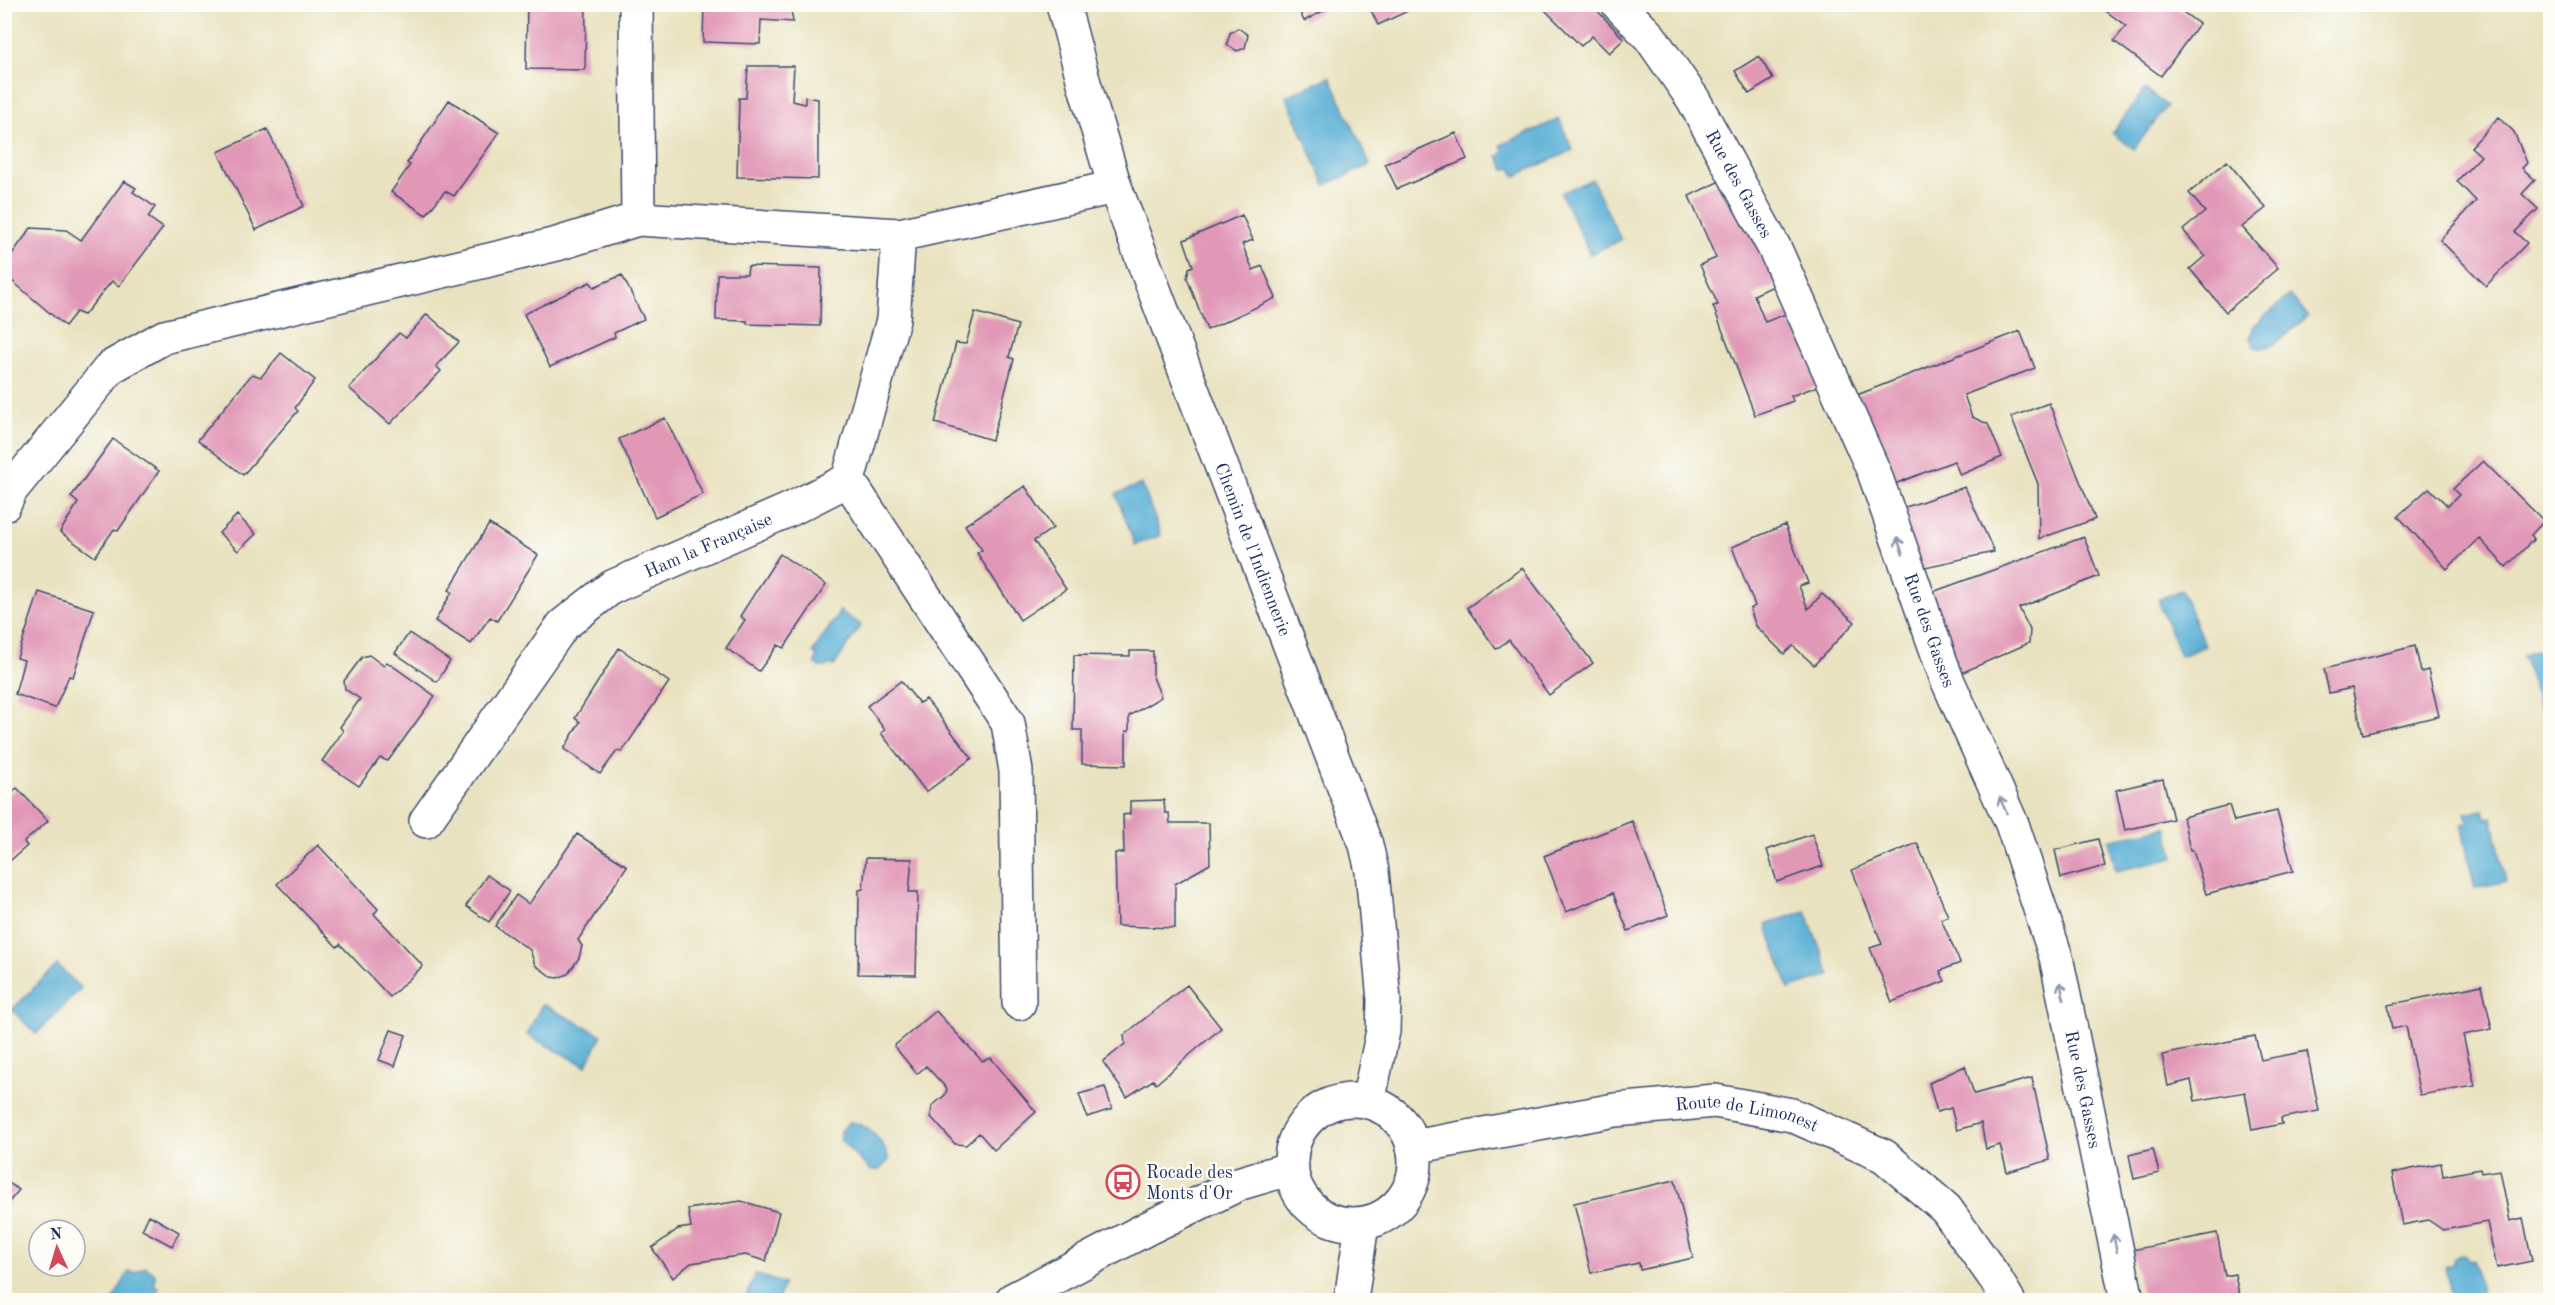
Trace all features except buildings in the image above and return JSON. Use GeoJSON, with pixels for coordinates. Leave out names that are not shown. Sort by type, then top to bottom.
{"type":"FeatureCollection","features":[{"type":"Feature","properties":{"kind":"street"},"geometry":{"type":"LineString","coordinates":[[636,4],[638,219]]}},
{"type":"Feature","properties":{"kind":"street","name":"Chemin de l'Indiennerie"},"geometry":{"type":"LineString","coordinates":[[1063,4],[1115,187],[1366,845],[1372,871],[1384,1000],[1383,1031],[1368,1102]]}},
{"type":"Feature","properties":{"kind":"street","name":"Rue des Gasses"},"geometry":{"type":"LineString","coordinates":[[1618,4],[1650,37],[1693,99],[1775,249],[1874,472],[1946,677],[2012,824],[2056,957],[2127,1300]]}},
{"type":"Feature","properties":{"kind":"street"},"geometry":{"type":"LineString","coordinates":[[4,505],[12,490],[111,367],[164,337],[557,244],[638,219],[898,235],[1115,187]]}},
{"type":"Feature","properties":{"kind":"street"},"geometry":{"type":"LineString","coordinates":[[898,235],[893,320],[848,480],[1008,723],[1016,771],[1019,1003]]}},
{"type":"Feature","properties":{"kind":"street","name":"Ham la Française"},"geometry":{"type":"LineString","coordinates":[[426,821],[563,625],[612,587],[791,509],[848,480]]}},
{"type":"Feature","properties":{"kind":"street"},"geometry":{"type":"LineString","coordinates":[[1348,1100],[1368,1102],[1384,1108],[1397,1118],[1407,1131],[1413,1147],[1415,1167],[1410,1187],[1398,1205],[1382,1218],[1362,1224],[1342,1223],[1323,1216],[1307,1204],[1297,1188],[1292,1168],[1293,1148],[1300,1130],[1312,1115],[1329,1105],[1348,1100]]}},
{"type":"Feature","properties":{"kind":"street","name":"Route de Limonest"},"geometry":{"type":"LineString","coordinates":[[1413,1147],[1615,1110],[1715,1101],[1792,1115],[1884,1156],[1946,1209],[2008,1300]]}},
{"type":"Feature","properties":{"kind":"street"},"geometry":{"type":"LineString","coordinates":[[1012,1300],[1148,1228],[1241,1183],[1292,1168]]}},
{"type":"Feature","properties":{"kind":"street"},"geometry":{"type":"LineString","coordinates":[[1351,1300],[1362,1224]]}},
{"type":"Feature","properties":{"kind":"water"},"geometry":{"type":"Polygon","coordinates":[[[1330,77],[1370,165],[1325,185],[1286,96],[1330,77]]]}},
{"type":"Feature","properties":{"kind":"water"},"geometry":{"type":"Polygon","coordinates":[[[2145,89],[2167,106],[2134,149],[2112,133],[2145,89]]]}},
{"type":"Feature","properties":{"kind":"water"},"geometry":{"type":"Polygon","coordinates":[[[1559,119],[1573,150],[1515,176],[1511,168],[1505,170],[1498,156],[1504,152],[1501,145],[1559,119]]]}},
{"type":"Feature","properties":{"kind":"water"},"geometry":{"type":"Polygon","coordinates":[[[1592,179],[1621,240],[1590,254],[1561,193],[1592,179]]]}},
{"type":"Feature","properties":{"kind":"water"},"geometry":{"type":"Polygon","coordinates":[[[2290,295],[2308,316],[2275,343],[2261,348],[2254,347],[2250,338],[2254,326],[2290,295]]]}},
{"type":"Feature","properties":{"kind":"water"},"geometry":{"type":"Polygon","coordinates":[[[1142,484],[1161,535],[1135,545],[1116,494],[1142,484]]]}},
{"type":"Feature","properties":{"kind":"water"},"geometry":{"type":"Polygon","coordinates":[[[2182,590],[2205,646],[2180,656],[2158,600],[2182,590]]]}},
{"type":"Feature","properties":{"kind":"water"},"geometry":{"type":"Polygon","coordinates":[[[840,611],[861,625],[834,666],[830,664],[826,667],[819,667],[815,663],[817,656],[813,652],[840,611]]]}},
{"type":"Feature","properties":{"kind":"water"},"geometry":{"type":"Polygon","coordinates":[[[2550,647],[2550,703],[2540,707],[2523,655],[2550,647]]]}},
{"type":"Feature","properties":{"kind":"water"},"geometry":{"type":"Polygon","coordinates":[[[2483,810],[2485,818],[2492,817],[2506,881],[2475,889],[2461,824],[2469,823],[2466,813],[2483,810]]]}},
{"type":"Feature","properties":{"kind":"water"},"geometry":{"type":"Polygon","coordinates":[[[2167,827],[2174,858],[2116,871],[2109,840],[2167,827]]]}},
{"type":"Feature","properties":{"kind":"water"},"geometry":{"type":"Polygon","coordinates":[[[1806,911],[1830,975],[1789,989],[1766,924],[1806,911]]]}},
{"type":"Feature","properties":{"kind":"water"},"geometry":{"type":"Polygon","coordinates":[[[57,965],[81,988],[36,1034],[12,1010],[57,965]]]}},
{"type":"Feature","properties":{"kind":"water"},"geometry":{"type":"Polygon","coordinates":[[[542,1004],[602,1035],[586,1066],[527,1035],[542,1004]]]}},
{"type":"Feature","properties":{"kind":"water"},"geometry":{"type":"Polygon","coordinates":[[[850,1122],[869,1130],[884,1147],[889,1160],[879,1170],[870,1170],[841,1141],[840,1131],[850,1122]]]}},
{"type":"Feature","properties":{"kind":"water"},"geometry":{"type":"Polygon","coordinates":[[[2460,1254],[2466,1255],[2470,1261],[2474,1260],[2482,1300],[2452,1300],[2445,1267],[2453,1264],[2454,1257],[2460,1254]]]}},
{"type":"Feature","properties":{"kind":"water"},"geometry":{"type":"Polygon","coordinates":[[[146,1267],[155,1274],[155,1285],[159,1288],[152,1300],[113,1300],[129,1271],[134,1273],[146,1267]]]}},
{"type":"Feature","properties":{"kind":"water"},"geometry":{"type":"Polygon","coordinates":[[[755,1274],[784,1284],[778,1300],[745,1300],[755,1274]]]}},
{"type":"Feature","properties":{"kind":"place","name":"Rocade des Monts d'Or"},"geometry":{"type":"Point","coordinates":[1123,1182]}}]}
